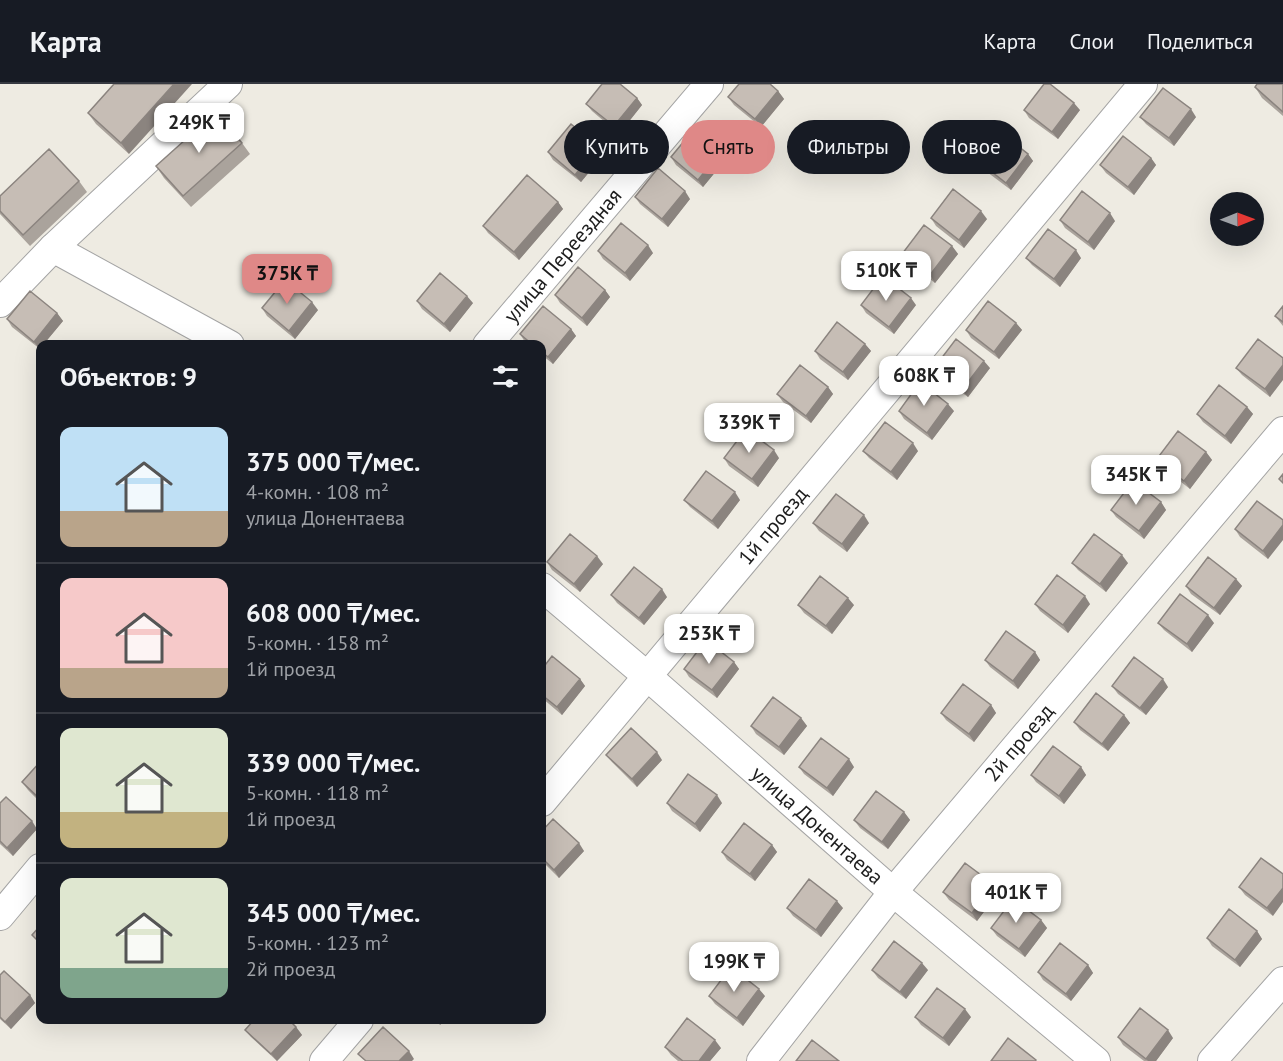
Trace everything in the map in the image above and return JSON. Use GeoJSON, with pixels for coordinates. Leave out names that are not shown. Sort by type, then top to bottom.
{"type":"FeatureCollection","features":[{"type":"Feature","properties":{"kind":"street"},"geometry":{"type":"LineString","coordinates":[[0,303],[53,248],[228,84]]}},
{"type":"Feature","properties":{"kind":"street","name":"улица Переездная"},"geometry":{"type":"LineString","coordinates":[[491,340],[709,84]]}},
{"type":"Feature","properties":{"kind":"street","name":"1й проезд"},"geometry":{"type":"LineString","coordinates":[[546,797],[1143,84]]}},
{"type":"Feature","properties":{"kind":"street"},"geometry":{"type":"LineString","coordinates":[[53,248],[221,340]]}},
{"type":"Feature","properties":{"kind":"street","name":"2й проезд"},"geometry":{"type":"LineString","coordinates":[[761,1061],[893,892],[1283,431]]}},
{"type":"Feature","properties":{"kind":"street","name":"улица Донентаева"},"geometry":{"type":"LineString","coordinates":[[546,590],[893,892],[1096,1061]]}},
{"type":"Feature","properties":{"kind":"street"},"geometry":{"type":"LineString","coordinates":[[0,916],[36,873]]}},
{"type":"Feature","properties":{"kind":"street"},"geometry":{"type":"LineString","coordinates":[[1212,1061],[1283,981]]}},
{"type":"Feature","properties":{"kind":"street"},"geometry":{"type":"LineString","coordinates":[[324,1061],[356,1024]]}},
{"type":"Feature","properties":{"kind":"building"},"geometry":{"type":"Polygon","coordinates":[[[114,84],[174,84],[121,143],[88,113],[114,84]]]}},
{"type":"Feature","properties":{"kind":"building"},"geometry":{"type":"Polygon","coordinates":[[[602,84],[620,84],[637,98],[619,120],[606,120],[586,104],[602,84]]]}},
{"type":"Feature","properties":{"kind":"building"},"geometry":{"type":"Polygon","coordinates":[[[739,84],[770,84],[778,91],[755,119],[728,97],[739,84]]]}},
{"type":"Feature","properties":{"kind":"building"},"geometry":{"type":"Polygon","coordinates":[[[1044,84],[1050,84],[1074,103],[1052,132],[1024,110],[1044,84]]]}},
{"type":"Feature","properties":{"kind":"building"},"geometry":{"type":"Polygon","coordinates":[[[1257,84],[1283,84],[1283,112],[1255,87],[1257,84]]]}},
{"type":"Feature","properties":{"kind":"building"},"geometry":{"type":"Polygon","coordinates":[[[1163,88],[1191,109],[1169,138],[1140,117],[1163,88]]]}},
{"type":"Feature","properties":{"kind":"building"},"geometry":{"type":"Polygon","coordinates":[[[215,113],[242,143],[183,196],[156,166],[215,113]]]}},
{"type":"Feature","properties":{"kind":"building"},"geometry":{"type":"Polygon","coordinates":[[[564,133],[564,166],[548,152],[564,133]]]}},
{"type":"Feature","properties":{"kind":"building"},"geometry":{"type":"Polygon","coordinates":[[[1123,136],[1151,158],[1128,187],[1100,165],[1123,136]]]}},
{"type":"Feature","properties":{"kind":"building"},"geometry":{"type":"Polygon","coordinates":[[[681,145],[681,166],[671,157],[681,145]]]}},
{"type":"Feature","properties":{"kind":"building"},"geometry":{"type":"Polygon","coordinates":[[[49,149],[79,181],[23,235],[0,211],[0,196],[49,149]]]}},
{"type":"Feature","properties":{"kind":"building"},"geometry":{"type":"Polygon","coordinates":[[[1022,149],[1028,154],[1022,162],[1022,149]]]}},
{"type":"Feature","properties":{"kind":"building"},"geometry":{"type":"Polygon","coordinates":[[[653,174],[665,174],[685,191],[662,219],[635,197],[653,174]]]}},
{"type":"Feature","properties":{"kind":"building"},"geometry":{"type":"Polygon","coordinates":[[[691,174],[703,174],[698,180],[691,174]]]}},
{"type":"Feature","properties":{"kind":"building"},"geometry":{"type":"Polygon","coordinates":[[[995,174],[1013,174],[1006,183],[995,174]]]}},
{"type":"Feature","properties":{"kind":"building"},"geometry":{"type":"Polygon","coordinates":[[[527,175],[558,202],[514,252],[483,226],[527,175]]]}},
{"type":"Feature","properties":{"kind":"building"},"geometry":{"type":"Polygon","coordinates":[[[953,189],[981,211],[959,240],[931,218],[953,189]]]}},
{"type":"Feature","properties":{"kind":"building"},"geometry":{"type":"Polygon","coordinates":[[[1082,191],[1110,213],[1088,242],[1060,220],[1082,191]]]}},
{"type":"Feature","properties":{"kind":"building"},"geometry":{"type":"Polygon","coordinates":[[[621,223],[648,245],[625,273],[598,251],[621,223]]]}},
{"type":"Feature","properties":{"kind":"building"},"geometry":{"type":"Polygon","coordinates":[[[924,225],[952,246],[930,275],[902,254],[924,225]]]}},
{"type":"Feature","properties":{"kind":"building"},"geometry":{"type":"Polygon","coordinates":[[[1048,229],[1076,250],[1054,279],[1026,258],[1048,229]]]}},
{"type":"Feature","properties":{"kind":"building"},"geometry":{"type":"Polygon","coordinates":[[[578,267],[605,290],[582,318],[555,295],[578,267]]]}},
{"type":"Feature","properties":{"kind":"building"},"geometry":{"type":"Polygon","coordinates":[[[440,273],[467,296],[444,324],[417,301],[440,273]]]}},
{"type":"Feature","properties":{"kind":"building"},"geometry":{"type":"Polygon","coordinates":[[[883,276],[911,298],[889,327],[861,305],[883,276]]]}},
{"type":"Feature","properties":{"kind":"building"},"geometry":{"type":"Polygon","coordinates":[[[285,280],[312,302],[289,331],[262,308],[285,280]]]}},
{"type":"Feature","properties":{"kind":"building"},"geometry":{"type":"Polygon","coordinates":[[[30,291],[57,313],[34,342],[7,319],[30,291]]]}},
{"type":"Feature","properties":{"kind":"building"},"geometry":{"type":"Polygon","coordinates":[[[988,301],[1016,323],[994,352],[966,330],[988,301]]]}},
{"type":"Feature","properties":{"kind":"building"},"geometry":{"type":"Polygon","coordinates":[[[543,306],[571,329],[548,357],[546,340],[527,340],[520,334],[543,306]]]}},
{"type":"Feature","properties":{"kind":"building"},"geometry":{"type":"Polygon","coordinates":[[[1283,306],[1283,322],[1275,316],[1283,306]]]}},
{"type":"Feature","properties":{"kind":"building"},"geometry":{"type":"Polygon","coordinates":[[[837,322],[865,344],[843,372],[815,351],[837,322]]]}},
{"type":"Feature","properties":{"kind":"building"},"geometry":{"type":"Polygon","coordinates":[[[956,339],[984,361],[962,390],[934,368],[956,339]]]}},
{"type":"Feature","properties":{"kind":"building"},"geometry":{"type":"Polygon","coordinates":[[[1258,339],[1283,358],[1283,365],[1265,389],[1236,368],[1258,339]]]}},
{"type":"Feature","properties":{"kind":"building"},"geometry":{"type":"Polygon","coordinates":[[[800,365],[828,387],[806,416],[777,394],[800,365]]]}},
{"type":"Feature","properties":{"kind":"building"},"geometry":{"type":"Polygon","coordinates":[[[920,382],[948,404],[927,433],[899,411],[920,382]]]}},
{"type":"Feature","properties":{"kind":"building"},"geometry":{"type":"Polygon","coordinates":[[[1219,385],[1247,407],[1225,436],[1197,414],[1219,385]]]}},
{"type":"Feature","properties":{"kind":"building"},"geometry":{"type":"Polygon","coordinates":[[[885,422],[913,443],[891,472],[863,451],[885,422]]]}},
{"type":"Feature","properties":{"kind":"building"},"geometry":{"type":"Polygon","coordinates":[[[746,429],[774,450],[752,479],[724,458],[746,429]]]}},
{"type":"Feature","properties":{"kind":"building"},"geometry":{"type":"Polygon","coordinates":[[[1178,431],[1206,452],[1184,481],[1156,460],[1178,431]]]}},
{"type":"Feature","properties":{"kind":"building"},"geometry":{"type":"Polygon","coordinates":[[[706,471],[735,492],[712,521],[684,500],[706,471]]]}},
{"type":"Feature","properties":{"kind":"building"},"geometry":{"type":"Polygon","coordinates":[[[1133,481],[1161,502],[1139,531],[1111,510],[1133,481]]]}},
{"type":"Feature","properties":{"kind":"building"},"geometry":{"type":"Polygon","coordinates":[[[836,494],[864,515],[842,544],[813,523],[836,494]]]}},
{"type":"Feature","properties":{"kind":"building"},"geometry":{"type":"Polygon","coordinates":[[[1257,501],[1283,520],[1283,525],[1263,551],[1235,529],[1257,501]]]}},
{"type":"Feature","properties":{"kind":"building"},"geometry":{"type":"Polygon","coordinates":[[[570,534],[597,556],[574,584],[547,562],[570,534]]]}},
{"type":"Feature","properties":{"kind":"building"},"geometry":{"type":"Polygon","coordinates":[[[1094,534],[1122,555],[1100,584],[1072,563],[1094,534]]]}},
{"type":"Feature","properties":{"kind":"building"},"geometry":{"type":"Polygon","coordinates":[[[1208,557],[1236,579],[1214,608],[1186,586],[1208,557]]]}},
{"type":"Feature","properties":{"kind":"building"},"geometry":{"type":"Polygon","coordinates":[[[634,567],[662,589],[639,618],[611,595],[634,567]]]}},
{"type":"Feature","properties":{"kind":"building"},"geometry":{"type":"Polygon","coordinates":[[[1057,575],[1085,596],[1063,625],[1035,604],[1057,575]]]}},
{"type":"Feature","properties":{"kind":"building"},"geometry":{"type":"Polygon","coordinates":[[[820,576],[848,598],[826,626],[798,605],[820,576]]]}},
{"type":"Feature","properties":{"kind":"building"},"geometry":{"type":"Polygon","coordinates":[[[1180,594],[1208,615],[1187,644],[1158,623],[1180,594]]]}},
{"type":"Feature","properties":{"kind":"building"},"geometry":{"type":"Polygon","coordinates":[[[1006,631],[1035,652],[1013,681],[985,660],[1006,631]]]}},
{"type":"Feature","properties":{"kind":"building"},"geometry":{"type":"Polygon","coordinates":[[[706,640],[734,662],[712,690],[684,669],[706,640]]]}},
{"type":"Feature","properties":{"kind":"building"},"geometry":{"type":"Polygon","coordinates":[[[552,656],[580,679],[557,707],[546,698],[546,664],[552,656]]]}},
{"type":"Feature","properties":{"kind":"building"},"geometry":{"type":"Polygon","coordinates":[[[1134,657],[1163,679],[1140,708],[1112,686],[1134,657]]]}},
{"type":"Feature","properties":{"kind":"building"},"geometry":{"type":"Polygon","coordinates":[[[963,684],[991,705],[969,734],[941,713],[963,684]]]}},
{"type":"Feature","properties":{"kind":"building"},"geometry":{"type":"Polygon","coordinates":[[[1096,693],[1124,715],[1102,744],[1074,722],[1096,693]]]}},
{"type":"Feature","properties":{"kind":"building"},"geometry":{"type":"Polygon","coordinates":[[[773,697],[801,718],[779,747],[751,726],[773,697]]]}},
{"type":"Feature","properties":{"kind":"building"},"geometry":{"type":"Polygon","coordinates":[[[631,728],[657,752],[632,779],[606,755],[631,728]]]}},
{"type":"Feature","properties":{"kind":"building"},"geometry":{"type":"Polygon","coordinates":[[[821,738],[849,759],[827,788],[799,767],[821,738]]]}},
{"type":"Feature","properties":{"kind":"building"},"geometry":{"type":"Polygon","coordinates":[[[1053,746],[1081,767],[1059,796],[1031,775],[1053,746]]]}},
{"type":"Feature","properties":{"kind":"building"},"geometry":{"type":"Polygon","coordinates":[[[36,766],[36,795],[22,782],[36,766]]]}},
{"type":"Feature","properties":{"kind":"building"},"geometry":{"type":"Polygon","coordinates":[[[688,774],[717,795],[695,824],[667,803],[688,774]]]}},
{"type":"Feature","properties":{"kind":"building"},"geometry":{"type":"Polygon","coordinates":[[[876,791],[904,812],[882,842],[854,820],[876,791]]]}},
{"type":"Feature","properties":{"kind":"building"},"geometry":{"type":"Polygon","coordinates":[[[6,797],[32,821],[7,848],[0,841],[0,803],[6,797]]]}},
{"type":"Feature","properties":{"kind":"building"},"geometry":{"type":"Polygon","coordinates":[[[553,819],[579,843],[554,870],[546,862],[546,827],[553,819]]]}},
{"type":"Feature","properties":{"kind":"building"},"geometry":{"type":"Polygon","coordinates":[[[744,823],[772,845],[750,874],[722,852],[744,823]]]}},
{"type":"Feature","properties":{"kind":"building"},"geometry":{"type":"Polygon","coordinates":[[[1261,858],[1283,874],[1283,888],[1267,908],[1239,887],[1261,858]]]}},
{"type":"Feature","properties":{"kind":"building"},"geometry":{"type":"Polygon","coordinates":[[[965,863],[993,884],[972,913],[943,892],[965,863]]]}},
{"type":"Feature","properties":{"kind":"building"},"geometry":{"type":"Polygon","coordinates":[[[809,879],[837,901],[816,930],[787,908],[809,879]]]}},
{"type":"Feature","properties":{"kind":"building"},"geometry":{"type":"Polygon","coordinates":[[[1013,899],[1041,920],[1019,949],[991,928],[1013,899]]]}},
{"type":"Feature","properties":{"kind":"building"},"geometry":{"type":"Polygon","coordinates":[[[1229,909],[1257,931],[1235,960],[1207,938],[1229,909]]]}},
{"type":"Feature","properties":{"kind":"building"},"geometry":{"type":"Polygon","coordinates":[[[894,941],[922,963],[900,992],[872,970],[894,941]]]}},
{"type":"Feature","properties":{"kind":"building"},"geometry":{"type":"Polygon","coordinates":[[[1060,943],[1088,965],[1066,994],[1038,972],[1060,943]]]}},
{"type":"Feature","properties":{"kind":"building"},"geometry":{"type":"Polygon","coordinates":[[[731,967],[759,989],[737,1018],[709,996],[731,967]]]}},
{"type":"Feature","properties":{"kind":"building"},"geometry":{"type":"Polygon","coordinates":[[[4,971],[30,995],[5,1022],[0,1017],[0,975],[4,971]]]}},
{"type":"Feature","properties":{"kind":"building"},"geometry":{"type":"Polygon","coordinates":[[[937,988],[965,1009],[943,1038],[915,1017],[937,988]]]}},
{"type":"Feature","properties":{"kind":"building"},"geometry":{"type":"Polygon","coordinates":[[[1140,1008],[1168,1030],[1146,1059],[1118,1037],[1140,1008]]]}},
{"type":"Feature","properties":{"kind":"building"},"geometry":{"type":"Polygon","coordinates":[[[687,1018],[715,1040],[699,1061],[683,1061],[665,1047],[687,1018]]]}},
{"type":"Feature","properties":{"kind":"building"},"geometry":{"type":"Polygon","coordinates":[[[250,1024],[293,1024],[296,1027],[271,1054],[245,1030],[250,1024]]]}},
{"type":"Feature","properties":{"kind":"building"},"geometry":{"type":"Polygon","coordinates":[[[383,1027],[409,1051],[399,1061],[366,1061],[358,1054],[383,1027]]]}},
{"type":"Feature","properties":{"kind":"building"},"geometry":{"type":"Polygon","coordinates":[[[1008,1038],[1036,1060],[991,1061],[1008,1038]]]}},
{"type":"Feature","properties":{"kind":"building"},"geometry":{"type":"Polygon","coordinates":[[[812,1040],[839,1061],[796,1061],[812,1040]]]}}]}
